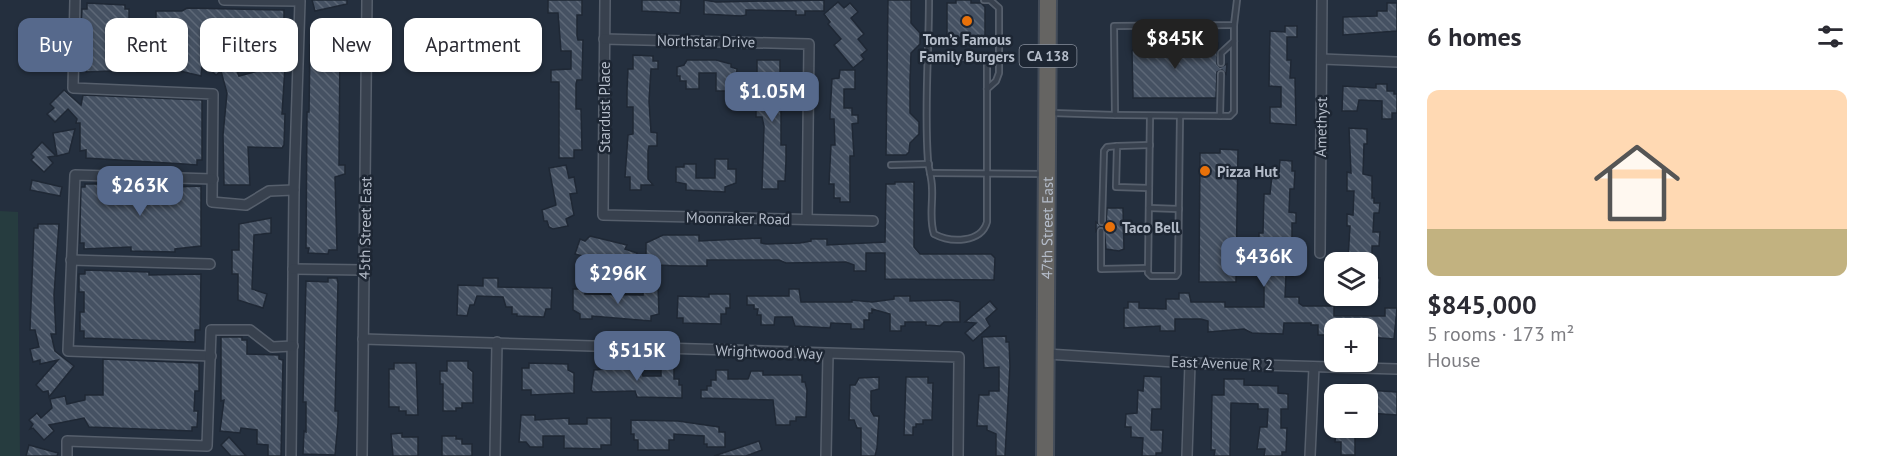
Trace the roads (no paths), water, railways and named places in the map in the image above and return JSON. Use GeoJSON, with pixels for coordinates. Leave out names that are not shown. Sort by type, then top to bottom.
{"type":"FeatureCollection","features":[{"type":"Feature","properties":{"kind":"highway","name":"47th Street East"},"geometry":{"type":"LineString","coordinates":[[1045,456],[1048,0]]}},
{"type":"Feature","properties":{"kind":"street"},"geometry":{"type":"LineString","coordinates":[[75,0],[73,88],[213,94],[212,202],[246,205],[269,191],[294,190]]}},
{"type":"Feature","properties":{"kind":"street"},"geometry":{"type":"LineString","coordinates":[[224,0],[300,1],[294,190],[291,456]]}},
{"type":"Feature","properties":{"kind":"street","name":"45th Street East"},"geometry":{"type":"LineString","coordinates":[[363,456],[367,0]]}},
{"type":"Feature","properties":{"kind":"street","name":"Stardust Place"},"geometry":{"type":"LineString","coordinates":[[603,215],[605,0]]}},
{"type":"Feature","properties":{"kind":"street","name":"Amethyst"},"geometry":{"type":"LineString","coordinates":[[1320,253],[1322,0]]}},
{"type":"Feature","properties":{"kind":"street","name":"Northstar Drive"},"geometry":{"type":"LineString","coordinates":[[604,39],[808,44],[807,219]]}},
{"type":"Feature","properties":{"kind":"street"},"geometry":{"type":"LineString","coordinates":[[1322,59],[1397,62]]}},
{"type":"Feature","properties":{"kind":"street"},"geometry":{"type":"LineString","coordinates":[[211,356],[68,351],[75,175],[213,179]]}},
{"type":"Feature","properties":{"kind":"street","name":"Moonraker Road"},"geometry":{"type":"LineString","coordinates":[[603,215],[873,221]]}},
{"type":"Feature","properties":{"kind":"street"},"geometry":{"type":"LineString","coordinates":[[71,260],[210,264]]}},
{"type":"Feature","properties":{"kind":"street"},"geometry":{"type":"LineString","coordinates":[[293,269],[364,270]]}},
{"type":"Feature","properties":{"kind":"street"},"geometry":{"type":"LineString","coordinates":[[67,456],[67,441],[207,446],[212,330],[250,330],[273,347],[293,346]]}},
{"type":"Feature","properties":{"kind":"street","name":"Wrightwood Way"},"geometry":{"type":"LineString","coordinates":[[363,339],[959,357],[958,456]]}},
{"type":"Feature","properties":{"kind":"street"},"geometry":{"type":"LineString","coordinates":[[495,456],[497,342]]}},
{"type":"Feature","properties":{"kind":"street"},"geometry":{"type":"LineString","coordinates":[[826,456],[828,354]]}},
{"type":"Feature","properties":{"kind":"street","name":"East Avenue R 2"},"geometry":{"type":"LineString","coordinates":[[1047,354],[1190,363],[1397,369]]}},
{"type":"Feature","properties":{"kind":"street"},"geometry":{"type":"LineString","coordinates":[[1187,456],[1190,363]]}},
{"type":"Feature","properties":{"kind":"street"},"geometry":{"type":"LineString","coordinates":[[1310,456],[1314,367]]}},
{"type":"Feature","properties":{"kind":"lane"},"geometry":{"type":"LineString","coordinates":[[929,0],[929,57],[929,164],[931,226],[934,234],[952,239],[977,237],[984,230],[987,215],[987,57],[929,57]]}},
{"type":"Feature","properties":{"kind":"lane"},"geometry":{"type":"LineString","coordinates":[[984,0],[990,0],[999,8],[999,73],[996,81],[987,89]]}},
{"type":"Feature","properties":{"kind":"lane"},"geometry":{"type":"LineString","coordinates":[[1049,113],[1230,116],[1234,112],[1235,0]]}},
{"type":"Feature","properties":{"kind":"lane"},"geometry":{"type":"LineString","coordinates":[[1115,115],[1114,26],[1234,25]]}},
{"type":"Feature","properties":{"kind":"lane"},"geometry":{"type":"LineString","coordinates":[[1221,63],[1221,53],[1234,41]]}},
{"type":"Feature","properties":{"kind":"lane"},"geometry":{"type":"LineString","coordinates":[[1220,116],[1221,74]]}},
{"type":"Feature","properties":{"kind":"lane"},"geometry":{"type":"LineString","coordinates":[[1150,116],[1148,268],[1151,276],[1176,276],[1178,273],[1180,116]]}},
{"type":"Feature","properties":{"kind":"lane"},"geometry":{"type":"LineString","coordinates":[[1117,146],[1116,187],[1149,188]]}},
{"type":"Feature","properties":{"kind":"lane"},"geometry":{"type":"LineString","coordinates":[[1102,222],[1104,151],[1107,147],[1150,146]]}},
{"type":"Feature","properties":{"kind":"lane"},"geometry":{"type":"LineString","coordinates":[[891,165],[929,164]]}},
{"type":"Feature","properties":{"kind":"lane"},"geometry":{"type":"LineString","coordinates":[[930,173],[1048,174]]}},
{"type":"Feature","properties":{"kind":"lane"},"geometry":{"type":"LineString","coordinates":[[1149,208],[1179,209]]}},
{"type":"Feature","properties":{"kind":"lane"},"geometry":{"type":"LineString","coordinates":[[1101,231],[1101,269],[1148,268]]}},
{"type":"Feature","properties":{"kind":"place","name":"Tom’s Famous Family Burgers"},"geometry":{"type":"Point","coordinates":[967,21]}},
{"type":"Feature","properties":{"kind":"place","name":"Pizza Hut"},"geometry":{"type":"Point","coordinates":[1205,171]}},
{"type":"Feature","properties":{"kind":"place","name":"Taco Bell"},"geometry":{"type":"Point","coordinates":[1110,227]}}]}
